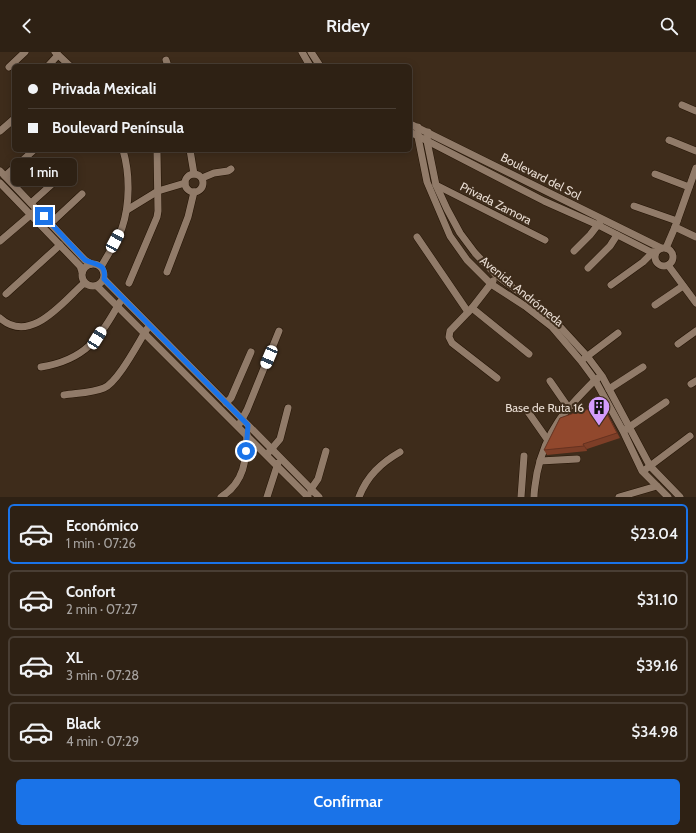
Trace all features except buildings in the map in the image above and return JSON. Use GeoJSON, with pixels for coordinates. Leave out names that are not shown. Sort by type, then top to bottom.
{"type":"FeatureCollection","features":[{"type":"Feature","properties":{"kind":"street"},"geometry":{"type":"LineString","coordinates":[[302,52],[309,64]]}},
{"type":"Feature","properties":{"kind":"street"},"geometry":{"type":"LineString","coordinates":[[311,52],[319,64]]}},
{"type":"Feature","properties":{"kind":"street"},"geometry":{"type":"LineString","coordinates":[[13,64],[23,53]]}},
{"type":"Feature","properties":{"kind":"street"},"geometry":{"type":"LineString","coordinates":[[49,64],[56,53],[68,64]]}},
{"type":"Feature","properties":{"kind":"street"},"geometry":{"type":"LineString","coordinates":[[9,68],[12,65]]}},
{"type":"Feature","properties":{"kind":"street"},"geometry":{"type":"LineString","coordinates":[[682,105],[696,111]]}},
{"type":"Feature","properties":{"kind":"street"},"geometry":{"type":"LineString","coordinates":[[0,131],[12,121]]}},
{"type":"Feature","properties":{"kind":"street","name":"Boulevard del Sol"},"geometry":{"type":"LineString","coordinates":[[412,125],[600,222],[617,235],[654,253]]}},
{"type":"Feature","properties":{"kind":"street","name":"Avenida Andrómeda"},"geometry":{"type":"LineString","coordinates":[[418,128],[418,137],[427,182],[450,236],[467,260],[491,284],[525,306],[552,327],[602,376],[626,429],[642,471],[668,497]]}},
{"type":"Feature","properties":{"kind":"street","name":"Avenida Andrómeda"},"geometry":{"type":"LineString","coordinates":[[428,132],[427,141],[436,185],[446,209],[460,233],[496,275],[554,320],[584,358],[595,380],[650,466],[680,497]]}},
{"type":"Feature","properties":{"kind":"street","name":"Boulevard del Sol"},"geometry":{"type":"LineString","coordinates":[[412,133],[544,201],[664,248]]}},
{"type":"Feature","properties":{"kind":"street"},"geometry":{"type":"LineString","coordinates":[[669,140],[696,151]]}},
{"type":"Feature","properties":{"kind":"street"},"geometry":{"type":"LineString","coordinates":[[31,152],[3,174],[85,260],[91,264]]}},
{"type":"Feature","properties":{"kind":"street"},"geometry":{"type":"LineString","coordinates":[[101,267],[121,228],[127,210],[127,163],[124,152]]}},
{"type":"Feature","properties":{"kind":"street"},"geometry":{"type":"LineString","coordinates":[[129,283],[157,217],[157,152]]}},
{"type":"Feature","properties":{"kind":"street"},"geometry":{"type":"LineString","coordinates":[[190,152],[194,174]]}},
{"type":"Feature","properties":{"kind":"street"},"geometry":{"type":"LineString","coordinates":[[31,203],[70,168]]}},
{"type":"Feature","properties":{"kind":"street"},"geometry":{"type":"LineString","coordinates":[[611,285],[654,253],[664,248],[676,224],[696,168]]}},
{"type":"Feature","properties":{"kind":"street"},"geometry":{"type":"LineString","coordinates":[[202,178],[214,173],[228,172],[231,169]]}},
{"type":"Feature","properties":{"kind":"street"},"geometry":{"type":"LineString","coordinates":[[194,174],[202,178],[203,184],[198,192],[186,189],[185,183],[188,176],[194,174]]}},
{"type":"Feature","properties":{"kind":"street"},"geometry":{"type":"LineString","coordinates":[[655,174],[690,187]]}},
{"type":"Feature","properties":{"kind":"street"},"geometry":{"type":"LineString","coordinates":[[0,183],[80,266],[82,278],[86,284]]}},
{"type":"Feature","properties":{"kind":"street"},"geometry":{"type":"LineString","coordinates":[[127,210],[158,191],[185,183]]}},
{"type":"Feature","properties":{"kind":"street","name":"Privada Zamora"},"geometry":{"type":"LineString","coordinates":[[436,185],[545,240]]}},
{"type":"Feature","properties":{"kind":"street"},"geometry":{"type":"LineString","coordinates":[[167,272],[188,217],[194,192]]}},
{"type":"Feature","properties":{"kind":"street"},"geometry":{"type":"LineString","coordinates":[[51,223],[82,194]]}},
{"type":"Feature","properties":{"kind":"street"},"geometry":{"type":"LineString","coordinates":[[634,206],[676,224],[696,237]]}},
{"type":"Feature","properties":{"kind":"street"},"geometry":{"type":"LineString","coordinates":[[0,241],[32,215],[37,209]]}},
{"type":"Feature","properties":{"kind":"street"},"geometry":{"type":"LineString","coordinates":[[574,251],[600,222]]}},
{"type":"Feature","properties":{"kind":"street"},"geometry":{"type":"LineString","coordinates":[[588,268],[610,246],[617,235]]}},
{"type":"Feature","properties":{"kind":"street"},"geometry":{"type":"LineString","coordinates":[[417,237],[470,310],[529,354]]}},
{"type":"Feature","properties":{"kind":"street"},"geometry":{"type":"LineString","coordinates":[[6,294],[60,245]]}},
{"type":"Feature","properties":{"kind":"street"},"geometry":{"type":"LineString","coordinates":[[654,253],[658,264],[663,266],[668,265],[672,261],[672,255],[671,252],[664,248]]}},
{"type":"Feature","properties":{"kind":"street"},"geometry":{"type":"LineString","coordinates":[[82,272],[85,267],[91,264],[98,264],[105,273],[104,279],[97,286]]}},
{"type":"Feature","properties":{"kind":"street"},"geometry":{"type":"LineString","coordinates":[[668,265],[696,303]]}},
{"type":"Feature","properties":{"kind":"street"},"geometry":{"type":"LineString","coordinates":[[496,275],[491,284],[450,332],[449,337],[452,343],[497,378]]}},
{"type":"Feature","properties":{"kind":"street"},"geometry":{"type":"LineString","coordinates":[[104,279],[319,497]]}},
{"type":"Feature","properties":{"kind":"street"},"geometry":{"type":"LineString","coordinates":[[0,318],[4,322],[14,325],[33,325],[44,320],[83,284],[97,286],[308,497]]}},
{"type":"Feature","properties":{"kind":"street"},"geometry":{"type":"LineString","coordinates":[[655,305],[683,286]]}},
{"type":"Feature","properties":{"kind":"street"},"geometry":{"type":"LineString","coordinates":[[41,367],[56,365],[67,361],[88,347],[97,338],[122,297]]}},
{"type":"Feature","properties":{"kind":"street"},"geometry":{"type":"LineString","coordinates":[[64,395],[93,391],[106,387],[115,380],[150,325]]}},
{"type":"Feature","properties":{"kind":"street"},"geometry":{"type":"LineString","coordinates":[[237,426],[247,410],[280,331]]}},
{"type":"Feature","properties":{"kind":"street"},"geometry":{"type":"LineString","coordinates":[[678,344],[696,331]]}},
{"type":"Feature","properties":{"kind":"street"},"geometry":{"type":"LineString","coordinates":[[584,358],[618,333]]}},
{"type":"Feature","properties":{"kind":"street"},"geometry":{"type":"LineString","coordinates":[[226,403],[231,398],[251,352]]}},
{"type":"Feature","properties":{"kind":"street"},"geometry":{"type":"LineString","coordinates":[[609,389],[643,367]]}},
{"type":"Feature","properties":{"kind":"street"},"geometry":{"type":"LineString","coordinates":[[534,497],[540,461],[547,439],[556,422],[568,407],[595,380],[602,376]]}},
{"type":"Feature","properties":{"kind":"street"},"geometry":{"type":"LineString","coordinates":[[550,381],[568,407]]}},
{"type":"Feature","properties":{"kind":"street"},"geometry":{"type":"LineString","coordinates":[[626,429],[666,402]]}},
{"type":"Feature","properties":{"kind":"street"},"geometry":{"type":"LineString","coordinates":[[266,455],[280,439],[288,408]]}},
{"type":"Feature","properties":{"kind":"street"},"geometry":{"type":"LineString","coordinates":[[526,409],[547,439]]}},
{"type":"Feature","properties":{"kind":"street"},"geometry":{"type":"LineString","coordinates":[[221,497],[236,483],[241,474],[245,463],[248,425]]}},
{"type":"Feature","properties":{"kind":"street"},"geometry":{"type":"LineString","coordinates":[[642,471],[690,436]]}},
{"type":"Feature","properties":{"kind":"street"},"geometry":{"type":"LineString","coordinates":[[312,497],[311,489],[318,479],[326,451]]}},
{"type":"Feature","properties":{"kind":"street"},"geometry":{"type":"LineString","coordinates":[[359,497],[368,478],[383,462],[400,452]]}},
{"type":"Feature","properties":{"kind":"street"},"geometry":{"type":"LineString","coordinates":[[267,497],[278,467],[278,456]]}},
{"type":"Feature","properties":{"kind":"street"},"geometry":{"type":"LineString","coordinates":[[521,497],[524,456]]}},
{"type":"Feature","properties":{"kind":"street"},"geometry":{"type":"LineString","coordinates":[[540,461],[577,459]]}},
{"type":"Feature","properties":{"kind":"street"},"geometry":{"type":"LineString","coordinates":[[619,497],[657,486]]}},
{"type":"Feature","properties":{"kind":"place","name":"Base de Ruta 16"},"geometry":{"type":"Point","coordinates":[599,426]}},
{"type":"Feature","properties":{"kind":"route"},"geometry":{"type":"LineString","coordinates":[[44,216],[85,260],[91,264],[98,264],[104,270],[104,279],[248,425],[246,451]]}}]}
